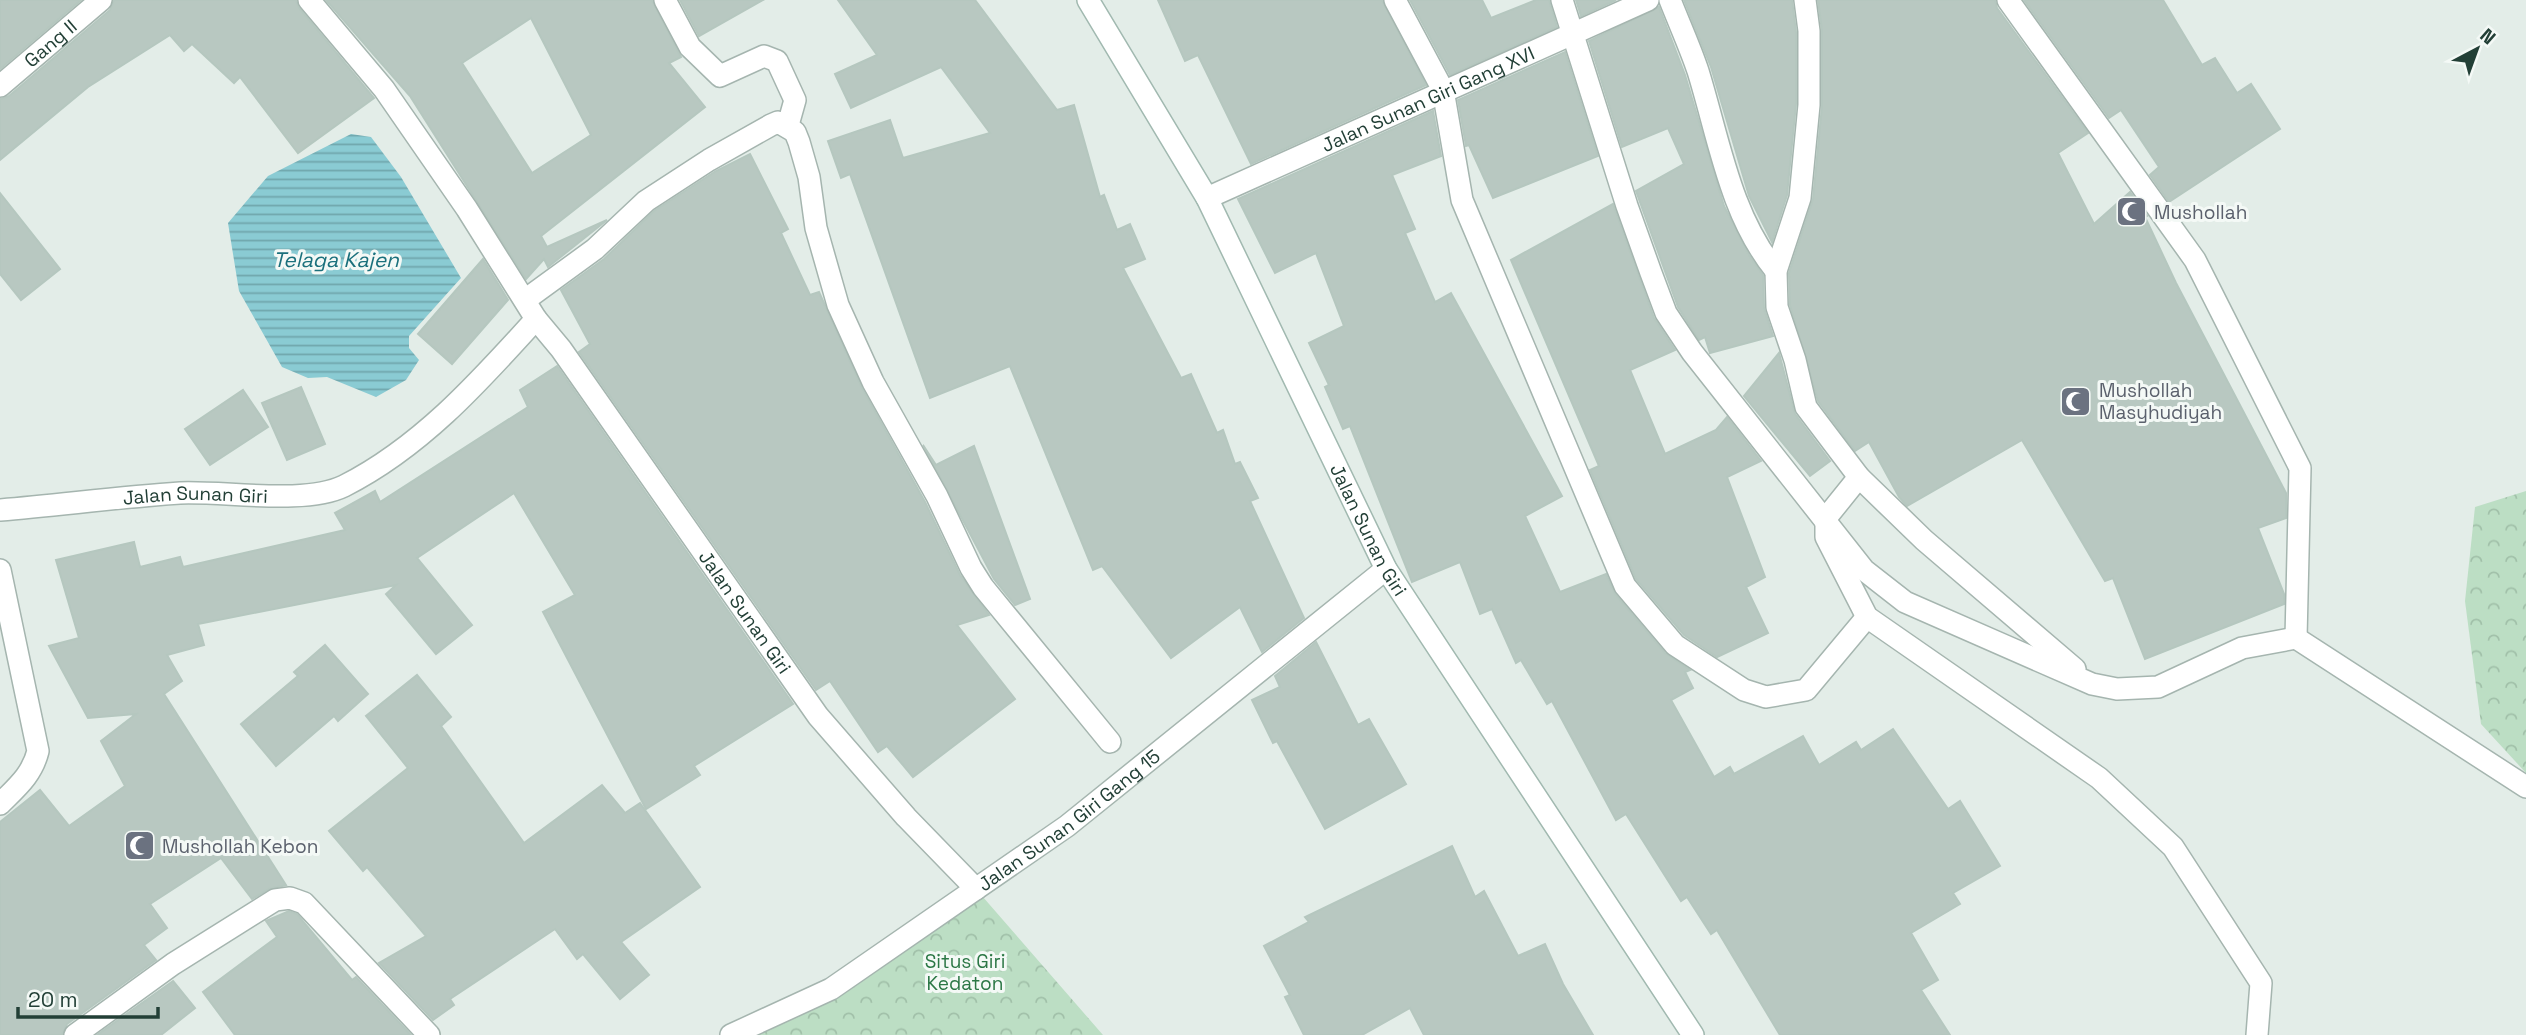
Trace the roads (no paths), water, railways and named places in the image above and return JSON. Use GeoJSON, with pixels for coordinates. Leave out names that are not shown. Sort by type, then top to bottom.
{"type":"FeatureCollection","features":[{"type":"Feature","properties":{"kind":"street","name":"Gang II"},"geometry":{"type":"LineString","coordinates":[[0,86],[101,0]]}},
{"type":"Feature","properties":{"kind":"street","name":"Jalan Sunan Giri"},"geometry":{"type":"LineString","coordinates":[[309,0],[384,89],[467,209],[537,320],[561,349],[818,716],[906,817],[975,889]]}},
{"type":"Feature","properties":{"kind":"street"},"geometry":{"type":"LineString","coordinates":[[665,0],[690,47],[720,76],[764,57],[777,61],[795,100],[788,125]]}},
{"type":"Feature","properties":{"kind":"street","name":"Jalan Sunan Giri"},"geometry":{"type":"LineString","coordinates":[[1088,0],[1206,198],[1386,569],[1693,1035]]}},
{"type":"Feature","properties":{"kind":"street"},"geometry":{"type":"LineString","coordinates":[[1395,0],[1443,90],[1462,200],[1625,586],[1675,645],[1744,690],[1766,697],[1806,690],[1867,617]]}},
{"type":"Feature","properties":{"kind":"street"},"geometry":{"type":"LineString","coordinates":[[1562,0],[1627,206],[1667,313],[1692,352],[1826,518],[1864,570],[1905,602],[2092,684],[2118,689],[2158,687],[2242,648],[2296,638],[2526,787]]}},
{"type":"Feature","properties":{"kind":"street","name":"Jalan Sunan Giri Gang XVI"},"geometry":{"type":"LineString","coordinates":[[1206,198],[1443,90],[1573,36],[1648,0]]}},
{"type":"Feature","properties":{"kind":"street"},"geometry":{"type":"LineString","coordinates":[[1670,0],[1697,67],[1730,185],[1749,230],[1776,271]]}},
{"type":"Feature","properties":{"kind":"street"},"geometry":{"type":"LineString","coordinates":[[1805,0],[1809,31],[1809,105],[1800,198],[1776,271],[1777,307],[1795,360],[1806,407],[1859,478],[1924,540],[2092,684]]}},
{"type":"Feature","properties":{"kind":"street"},"geometry":{"type":"LineString","coordinates":[[2008,0],[2195,260],[2300,468],[2296,638]]}},
{"type":"Feature","properties":{"kind":"street"},"geometry":{"type":"LineString","coordinates":[[525,300],[595,249],[646,201],[667,187],[771,125],[778,122],[788,125],[795,132],[809,177],[816,228],[838,305],[873,382],[937,496],[983,587],[1110,742]]}},
{"type":"Feature","properties":{"kind":"street","name":"Jalan Sunan Giri"},"geometry":{"type":"LineString","coordinates":[[0,510],[183,493],[317,494],[343,486],[425,432],[466,396],[537,320]]}},
{"type":"Feature","properties":{"kind":"street"},"geometry":{"type":"LineString","coordinates":[[1859,478],[1826,518],[1826,537],[1867,617],[2099,778],[2172,847],[2261,983],[2257,1035]]}},
{"type":"Feature","properties":{"kind":"street","name":"Jalan Sunan Giri Gang 15"},"geometry":{"type":"LineString","coordinates":[[731,1035],[831,989],[1066,826],[1386,569]]}},
{"type":"Feature","properties":{"kind":"street"},"geometry":{"type":"LineString","coordinates":[[0,570],[38,751],[34,767],[26,779],[0,804]]}},
{"type":"Feature","properties":{"kind":"street"},"geometry":{"type":"LineString","coordinates":[[75,1035],[173,964],[275,900],[290,898],[304,903],[429,1035]]}},
{"type":"Feature","properties":{"kind":"water","name":"Telaga Kajen"},"geometry":{"type":"Polygon","coordinates":[[[351,134],[371,137],[401,177],[461,278],[409,336],[409,348],[419,360],[406,380],[376,397],[327,377],[308,378],[282,367],[239,291],[228,223],[268,176],[351,134]]]}},
{"type":"Feature","properties":{"kind":"place","name":"Mushollah"},"geometry":{"type":"Point","coordinates":[2131,212]}},
{"type":"Feature","properties":{"kind":"place","name":"Mushollah Masyhudiyah"},"geometry":{"type":"Point","coordinates":[2076,401]}},
{"type":"Feature","properties":{"kind":"place","name":"Mushollah Kebon"},"geometry":{"type":"Point","coordinates":[139,846]}},
{"type":"Feature","properties":{"kind":"park label","name":"Situs Giri Kedaton"},"geometry":{"type":"Point","coordinates":[965,972]}}]}
